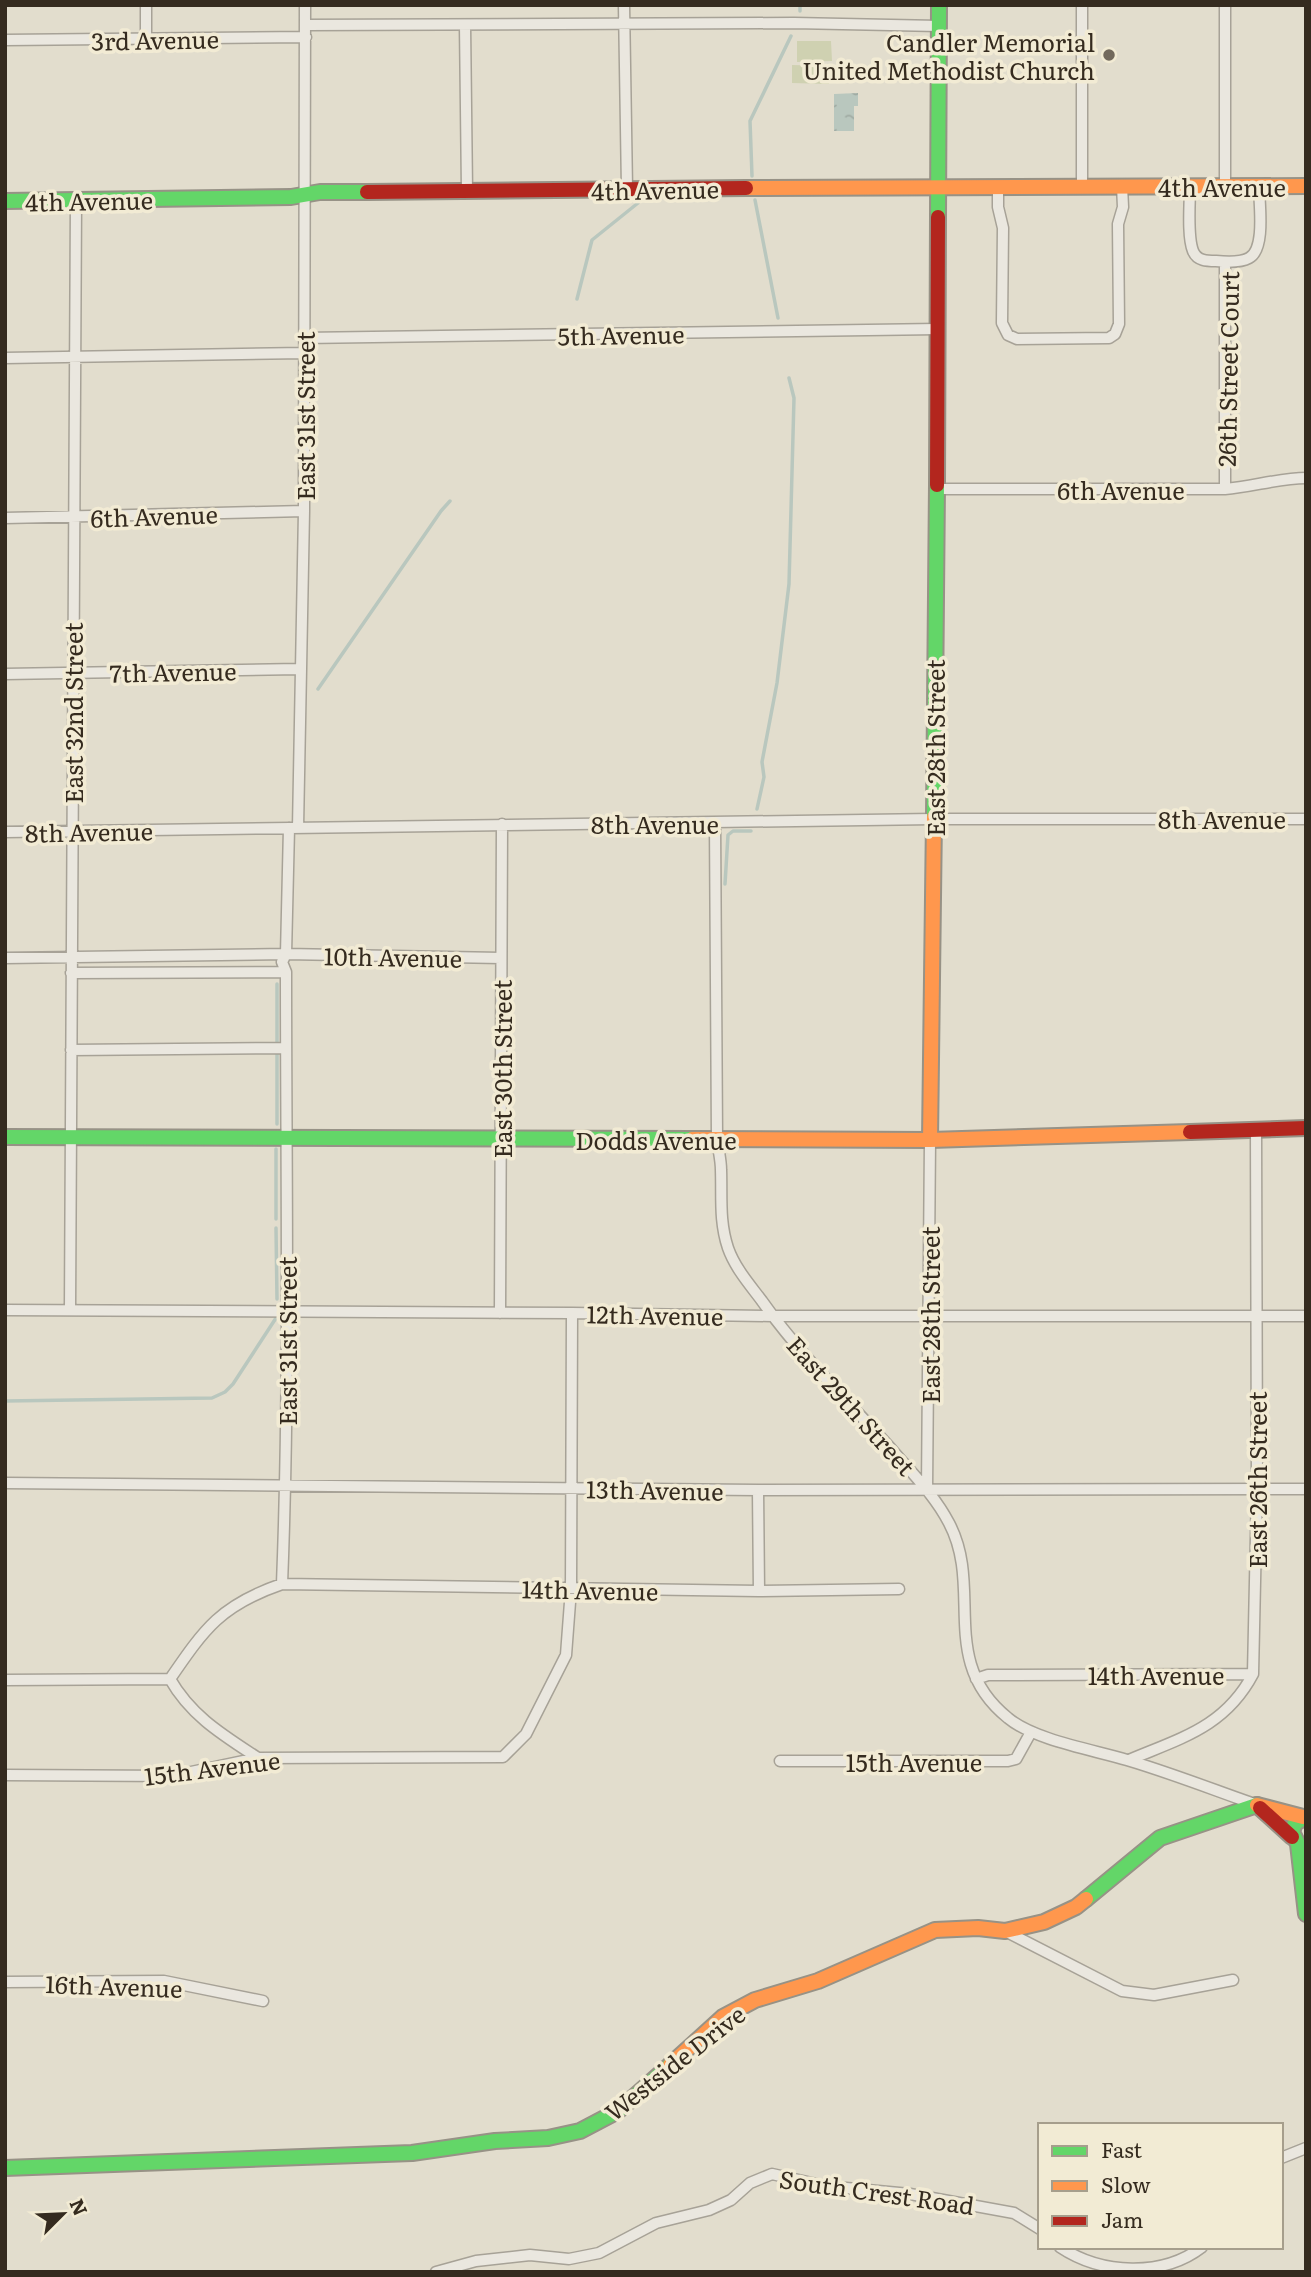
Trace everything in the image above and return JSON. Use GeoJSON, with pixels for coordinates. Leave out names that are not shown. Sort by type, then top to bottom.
{"type":"FeatureCollection","features":[{"type":"Feature","properties":{"kind":"street"},"geometry":{"type":"LineString","coordinates":[[146,5],[146,40]]}},
{"type":"Feature","properties":{"kind":"street","name":"East 31st Street"},"geometry":{"type":"LineString","coordinates":[[282,1584],[286,1485],[287,1138],[286,972],[282,961],[286,954],[293,828],[304,511],[305,5]]}},
{"type":"Feature","properties":{"kind":"street"},"geometry":{"type":"LineString","coordinates":[[625,5],[627,189]]}},
{"type":"Feature","properties":{"kind":"street","name":"East 28th Street"},"geometry":{"type":"LineString","coordinates":[[927,1490],[939,5]]}},
{"type":"Feature","properties":{"kind":"street"},"geometry":{"type":"LineString","coordinates":[[1082,5],[1082,186]]}},
{"type":"Feature","properties":{"kind":"street"},"geometry":{"type":"LineString","coordinates":[[1225,5],[1225,186]]}},
{"type":"Feature","properties":{"kind":"street"},"geometry":{"type":"LineString","coordinates":[[306,25],[794,23],[939,26]]}},
{"type":"Feature","properties":{"kind":"street"},"geometry":{"type":"LineString","coordinates":[[465,25],[467,191]]}},
{"type":"Feature","properties":{"kind":"street","name":"3rd Avenue"},"geometry":{"type":"LineString","coordinates":[[5,40],[306,37]]}},
{"type":"Feature","properties":{"kind":"street","name":"4th Avenue"},"geometry":{"type":"LineString","coordinates":[[5,201],[291,197],[320,192],[939,186],[1306,186]]}},
{"type":"Feature","properties":{"kind":"street"},"geometry":{"type":"LineString","coordinates":[[998,186],[998,207],[1003,228],[1002,323],[1008,335],[1017,339],[1109,338],[1115,334],[1119,324],[1118,225],[1124,207],[1122,186]]}},
{"type":"Feature","properties":{"kind":"street"},"geometry":{"type":"LineString","coordinates":[[1190,186],[1191,244],[1194,254],[1201,260],[1225,262]]}},
{"type":"Feature","properties":{"kind":"street","name":"26th Street Court"},"geometry":{"type":"LineString","coordinates":[[1225,489],[1225,262],[1252,257],[1260,239],[1259,186]]}},
{"type":"Feature","properties":{"kind":"street","name":"East 32nd Street"},"geometry":{"type":"LineString","coordinates":[[71,1309],[71,832],[76,201]]}},
{"type":"Feature","properties":{"kind":"street","name":"5th Avenue"},"geometry":{"type":"LineString","coordinates":[[304,338],[938,329]]}},
{"type":"Feature","properties":{"kind":"street"},"geometry":{"type":"LineString","coordinates":[[5,358],[304,353]]}},
{"type":"Feature","properties":{"kind":"street","name":"6th Avenue"},"geometry":{"type":"LineString","coordinates":[[935,489],[1225,489],[1250,487],[1290,478],[1306,478]]}},
{"type":"Feature","properties":{"kind":"street","name":"6th Avenue"},"geometry":{"type":"LineString","coordinates":[[5,518],[304,511]]}},
{"type":"Feature","properties":{"kind":"street","name":"7th Avenue"},"geometry":{"type":"LineString","coordinates":[[5,674],[299,669]]}},
{"type":"Feature","properties":{"kind":"street","name":"8th Avenue"},"geometry":{"type":"LineString","coordinates":[[5,832],[502,824],[1306,818]]}},
{"type":"Feature","properties":{"kind":"street","name":"East 29th Street"},"geometry":{"type":"LineString","coordinates":[[715,823],[717,1139],[722,1167],[722,1227],[729,1251],[738,1269],[772,1316],[927,1490],[950,1524],[961,1559],[967,1656],[982,1691],[1010,1720],[1031,1732],[1129,1760],[1257,1805],[1304,1817]]}},
{"type":"Feature","properties":{"kind":"street","name":"East 30th Street"},"geometry":{"type":"LineString","coordinates":[[500,1313],[502,824]]}},
{"type":"Feature","properties":{"kind":"street","name":"10th Avenue"},"geometry":{"type":"LineString","coordinates":[[71,957],[286,954],[501,958]]}},
{"type":"Feature","properties":{"kind":"street"},"geometry":{"type":"LineString","coordinates":[[5,958],[71,957]]}},
{"type":"Feature","properties":{"kind":"street"},"geometry":{"type":"LineString","coordinates":[[71,973],[286,972]]}},
{"type":"Feature","properties":{"kind":"street"},"geometry":{"type":"LineString","coordinates":[[71,1050],[286,1048]]}},
{"type":"Feature","properties":{"kind":"street","name":"Dodds Avenue"},"geometry":{"type":"LineString","coordinates":[[5,1137],[930,1140],[1306,1128]]}},
{"type":"Feature","properties":{"kind":"street","name":"East 26th Street"},"geometry":{"type":"LineString","coordinates":[[1253,1674],[1257,1489],[1256,1129]]}},
{"type":"Feature","properties":{"kind":"street","name":"12th Avenue"},"geometry":{"type":"LineString","coordinates":[[5,1310],[572,1312],[772,1316],[1306,1316]]}},
{"type":"Feature","properties":{"kind":"street"},"geometry":{"type":"LineString","coordinates":[[571,1589],[572,1312]]}},
{"type":"Feature","properties":{"kind":"street","name":"13th Avenue"},"geometry":{"type":"LineString","coordinates":[[5,1483],[758,1490],[1306,1489]]}},
{"type":"Feature","properties":{"kind":"street"},"geometry":{"type":"LineString","coordinates":[[758,1490],[758,1591]]}},
{"type":"Feature","properties":{"kind":"street"},"geometry":{"type":"LineString","coordinates":[[170,1679],[198,1639],[223,1613],[251,1595],[282,1584]]}},
{"type":"Feature","properties":{"kind":"street","name":"14th Avenue"},"geometry":{"type":"LineString","coordinates":[[282,1584],[758,1591],[899,1589]]}},
{"type":"Feature","properties":{"kind":"street","name":"15th Avenue"},"geometry":{"type":"LineString","coordinates":[[5,1775],[173,1776],[258,1758],[503,1757],[526,1734],[566,1655],[571,1589]]}},
{"type":"Feature","properties":{"kind":"street"},"geometry":{"type":"LineString","coordinates":[[1129,1760],[1207,1726],[1228,1710],[1243,1693],[1253,1674]]}},
{"type":"Feature","properties":{"kind":"street","name":"14th Avenue"},"geometry":{"type":"LineString","coordinates":[[976,1679],[988,1675],[1253,1674]]}},
{"type":"Feature","properties":{"kind":"street"},"geometry":{"type":"LineString","coordinates":[[5,1680],[170,1679]]}},
{"type":"Feature","properties":{"kind":"street"},"geometry":{"type":"LineString","coordinates":[[170,1679],[182,1700],[216,1731],[258,1758]]}},
{"type":"Feature","properties":{"kind":"street","name":"15th Avenue"},"geometry":{"type":"LineString","coordinates":[[780,1761],[1008,1761],[1016,1759],[1031,1732]]}},
{"type":"Feature","properties":{"kind":"street","name":"East 29th Street"},"geometry":{"type":"LineString","coordinates":[[1257,1805],[1299,1843]]}},
{"type":"Feature","properties":{"kind":"street","name":"Westside Drive"},"geometry":{"type":"LineString","coordinates":[[5,2168],[412,2153],[495,2141],[548,2138],[580,2131],[618,2111],[723,2017],[755,2000],[828,1977],[935,1930],[978,1928],[1005,1931],[1044,1922],[1076,1907],[1160,1838],[1257,1805]]}},
{"type":"Feature","properties":{"kind":"street"},"geometry":{"type":"LineString","coordinates":[[1304,1817],[1295,1823],[1306,1914]]}},
{"type":"Feature","properties":{"kind":"street"},"geometry":{"type":"LineString","coordinates":[[1005,1931],[1122,1991],[1154,1995],[1233,1980]]}},
{"type":"Feature","properties":{"kind":"street","name":"16th Avenue"},"geometry":{"type":"LineString","coordinates":[[5,1982],[164,1981],[263,2001]]}},
{"type":"Feature","properties":{"kind":"street"},"geometry":{"type":"LineString","coordinates":[[1283,2157],[1306,2148]]}},
{"type":"Feature","properties":{"kind":"street","name":"South Crest Road"},"geometry":{"type":"LineString","coordinates":[[436,2272],[476,2261],[530,2255],[569,2259],[598,2253],[656,2223],[709,2210],[731,2200],[750,2183],[772,2174],[825,2186],[910,2194],[1002,2210],[1014,2213],[1038,2228]]}},
{"type":"Feature","properties":{"kind":"street"},"geometry":{"type":"LineString","coordinates":[[1064,2249],[1090,2263],[1134,2272],[1167,2268],[1199,2249]]}},
{"type":"Feature","properties":{"kind":"green space"},"geometry":{"type":"Polygon","coordinates":[[[797,41],[831,41],[832,61],[797,62],[797,41]]]}},
{"type":"Feature","properties":{"kind":"green space"},"geometry":{"type":"Polygon","coordinates":[[[792,65],[830,66],[829,84],[792,83],[792,65]]]}},
{"type":"Feature","properties":{"kind":"water"},"geometry":{"type":"Polygon","coordinates":[[[858,93],[858,106],[854,106],[854,131],[834,131],[834,94],[858,93]]]}},
{"type":"Feature","properties":{"kind":"waterway"},"geometry":{"type":"LineString","coordinates":[[800,5],[800,11]]}},
{"type":"Feature","properties":{"kind":"waterway"},"geometry":{"type":"LineString","coordinates":[[752,176],[750,121],[791,36]]}},
{"type":"Feature","properties":{"kind":"waterway"},"geometry":{"type":"LineString","coordinates":[[755,200],[778,318]]}},
{"type":"Feature","properties":{"kind":"waterway"},"geometry":{"type":"LineString","coordinates":[[577,299],[592,240],[638,203]]}},
{"type":"Feature","properties":{"kind":"waterway"},"geometry":{"type":"LineString","coordinates":[[757,809],[764,777],[762,762],[777,683],[789,584],[794,398],[789,378]]}},
{"type":"Feature","properties":{"kind":"waterway"},"geometry":{"type":"LineString","coordinates":[[318,689],[450,501]]}},
{"type":"Feature","properties":{"kind":"waterway"},"geometry":{"type":"LineString","coordinates":[[725,884],[728,835],[733,831],[751,831]]}},
{"type":"Feature","properties":{"kind":"waterway"},"geometry":{"type":"LineString","coordinates":[[277,984],[277,1042]]}},
{"type":"Feature","properties":{"kind":"waterway"},"geometry":{"type":"LineString","coordinates":[[277,1054],[277,1124]]}},
{"type":"Feature","properties":{"kind":"waterway"},"geometry":{"type":"LineString","coordinates":[[276,1149],[276,1219]]}},
{"type":"Feature","properties":{"kind":"waterway"},"geometry":{"type":"LineString","coordinates":[[276,1228],[277,1299]]}},
{"type":"Feature","properties":{"kind":"waterway"},"geometry":{"type":"LineString","coordinates":[[5,1401],[212,1398],[225,1392],[233,1384],[276,1318]]}},
{"type":"Feature","properties":{"kind":"traffic: fast"},"geometry":{"type":"LineString","coordinates":[[938,217],[939,5]]}},
{"type":"Feature","properties":{"kind":"traffic: fast"},"geometry":{"type":"LineString","coordinates":[[5,201],[291,197],[320,192],[367,192]]}},
{"type":"Feature","properties":{"kind":"traffic: fast"},"geometry":{"type":"LineString","coordinates":[[934,817],[937,485]]}},
{"type":"Feature","properties":{"kind":"traffic: fast"},"geometry":{"type":"LineString","coordinates":[[5,1137],[692,1139]]}},
{"type":"Feature","properties":{"kind":"traffic: fast"},"geometry":{"type":"LineString","coordinates":[[1086,1899],[1160,1838],[1257,1805]]}},
{"type":"Feature","properties":{"kind":"traffic: fast"},"geometry":{"type":"LineString","coordinates":[[1306,1817],[1295,1823],[1292,1832],[1298,1844],[1306,1914]]}},
{"type":"Feature","properties":{"kind":"traffic: fast"},"geometry":{"type":"LineString","coordinates":[[5,2168],[412,2153],[495,2141],[548,2138],[580,2131],[618,2111],[670,2065]]}},
{"type":"Feature","properties":{"kind":"traffic: slow"},"geometry":{"type":"LineString","coordinates":[[746,188],[1306,186]]}},
{"type":"Feature","properties":{"kind":"traffic: slow"},"geometry":{"type":"LineString","coordinates":[[930,1140],[934,817]]}},
{"type":"Feature","properties":{"kind":"traffic: slow"},"geometry":{"type":"LineString","coordinates":[[692,1139],[930,1140],[1190,1132]]}},
{"type":"Feature","properties":{"kind":"traffic: slow"},"geometry":{"type":"LineString","coordinates":[[1257,1805],[1303,1817]]}},
{"type":"Feature","properties":{"kind":"traffic: slow"},"geometry":{"type":"LineString","coordinates":[[670,2065],[723,2017],[755,2000],[818,1981],[935,1930],[978,1928],[1005,1931],[1044,1922],[1076,1907],[1086,1899]]}},
{"type":"Feature","properties":{"kind":"traffic: jam"},"geometry":{"type":"LineString","coordinates":[[367,192],[746,188]]}},
{"type":"Feature","properties":{"kind":"traffic: jam"},"geometry":{"type":"LineString","coordinates":[[937,485],[938,217]]}},
{"type":"Feature","properties":{"kind":"traffic: jam"},"geometry":{"type":"LineString","coordinates":[[1190,1132],[1306,1128]]}},
{"type":"Feature","properties":{"kind":"traffic: jam"},"geometry":{"type":"LineString","coordinates":[[1260,1808],[1292,1837]]}},
{"type":"Feature","properties":{"kind":"place","name":"Candler Memorial United Methodist Church"},"geometry":{"type":"Point","coordinates":[1109,55]}}]}
